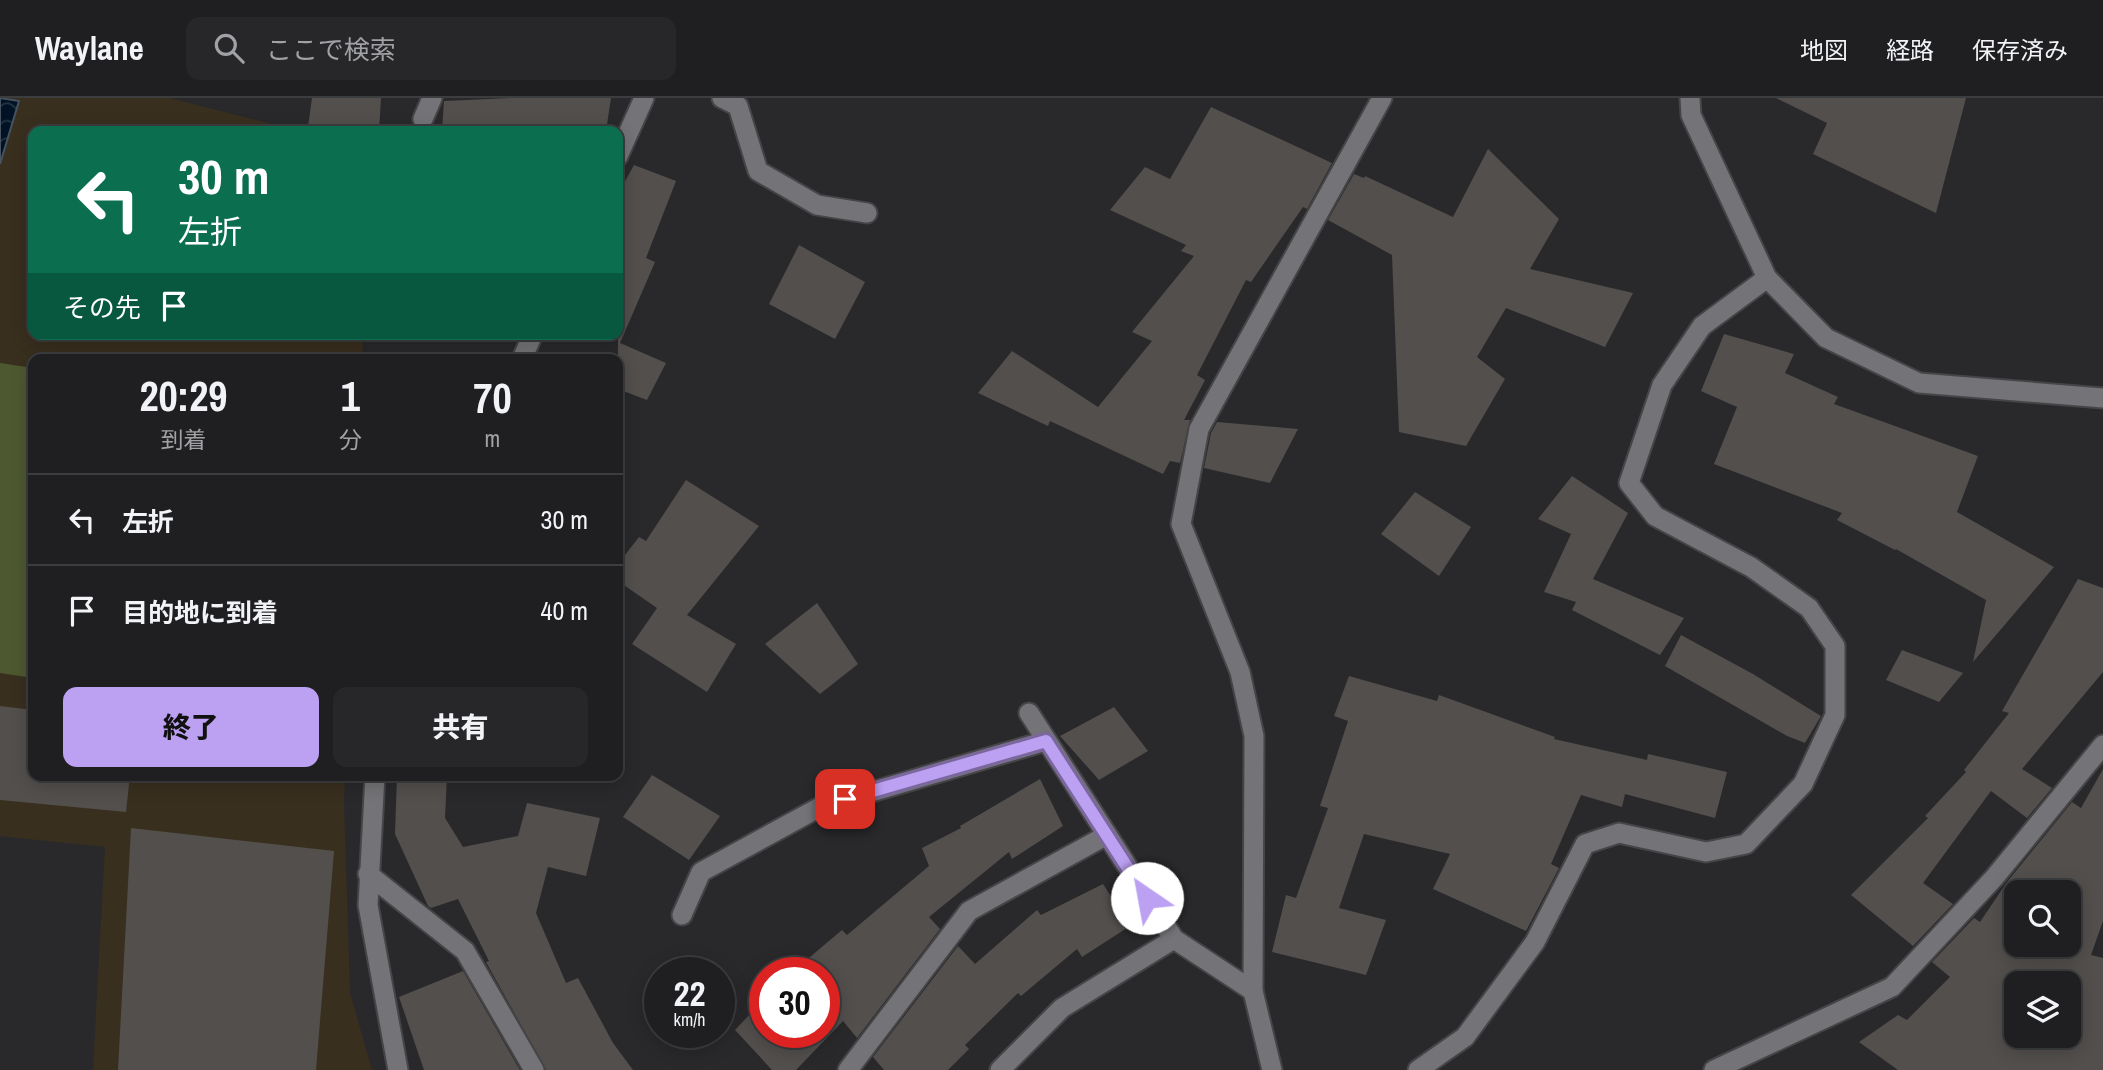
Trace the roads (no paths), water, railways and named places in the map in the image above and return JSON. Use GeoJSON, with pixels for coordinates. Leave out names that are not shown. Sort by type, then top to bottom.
{"type":"FeatureCollection","features":[{"type":"Feature","properties":{"kind":"street"},"geometry":{"type":"LineString","coordinates":[[424,119],[432,98]]}},
{"type":"Feature","properties":{"kind":"street"},"geometry":{"type":"LineString","coordinates":[[623,145],[644,98]]}},
{"type":"Feature","properties":{"kind":"street"},"geometry":{"type":"LineString","coordinates":[[722,98],[738,106],[758,171],[817,205],[867,212]]}},
{"type":"Feature","properties":{"kind":"street"},"geometry":{"type":"LineString","coordinates":[[1272,1070],[1253,991],[1254,736],[1240,672],[1181,524],[1199,429],[1382,98]]}},
{"type":"Feature","properties":{"kind":"street"},"geometry":{"type":"LineString","coordinates":[[1690,98],[1691,115],[1768,278],[1826,338],[1919,383],[2103,398]]}},
{"type":"Feature","properties":{"kind":"street"},"geometry":{"type":"LineString","coordinates":[[1418,1070],[1465,1037],[1535,942],[1585,844],[1619,833],[1706,852],[1746,844],[1803,784],[1835,715],[1835,646],[1809,608],[1751,567],[1655,516],[1629,483],[1662,385],[1702,326],[1768,278]]}},
{"type":"Feature","properties":{"kind":"street"},"geometry":{"type":"LineString","coordinates":[[1029,713],[1174,939],[1253,991]]}},
{"type":"Feature","properties":{"kind":"street"},"geometry":{"type":"LineString","coordinates":[[682,915],[701,872],[820,807],[1046,741]]}},
{"type":"Feature","properties":{"kind":"street"},"geometry":{"type":"LineString","coordinates":[[1714,1070],[1892,987],[1994,878],[2103,745]]}},
{"type":"Feature","properties":{"kind":"street"},"geometry":{"type":"LineString","coordinates":[[375,781],[368,905],[398,1070]]}},
{"type":"Feature","properties":{"kind":"street"},"geometry":{"type":"LineString","coordinates":[[848,1070],[969,911],[1107,835]]}},
{"type":"Feature","properties":{"kind":"street"},"geometry":{"type":"LineString","coordinates":[[368,874],[465,951],[534,1070]]}},
{"type":"Feature","properties":{"kind":"street"},"geometry":{"type":"LineString","coordinates":[[1000,1070],[1062,1008],[1174,939]]}},
{"type":"Feature","properties":{"kind":"water"},"geometry":{"type":"Polygon","coordinates":[[[0,98],[19,101],[0,164],[0,98]]]}}]}
